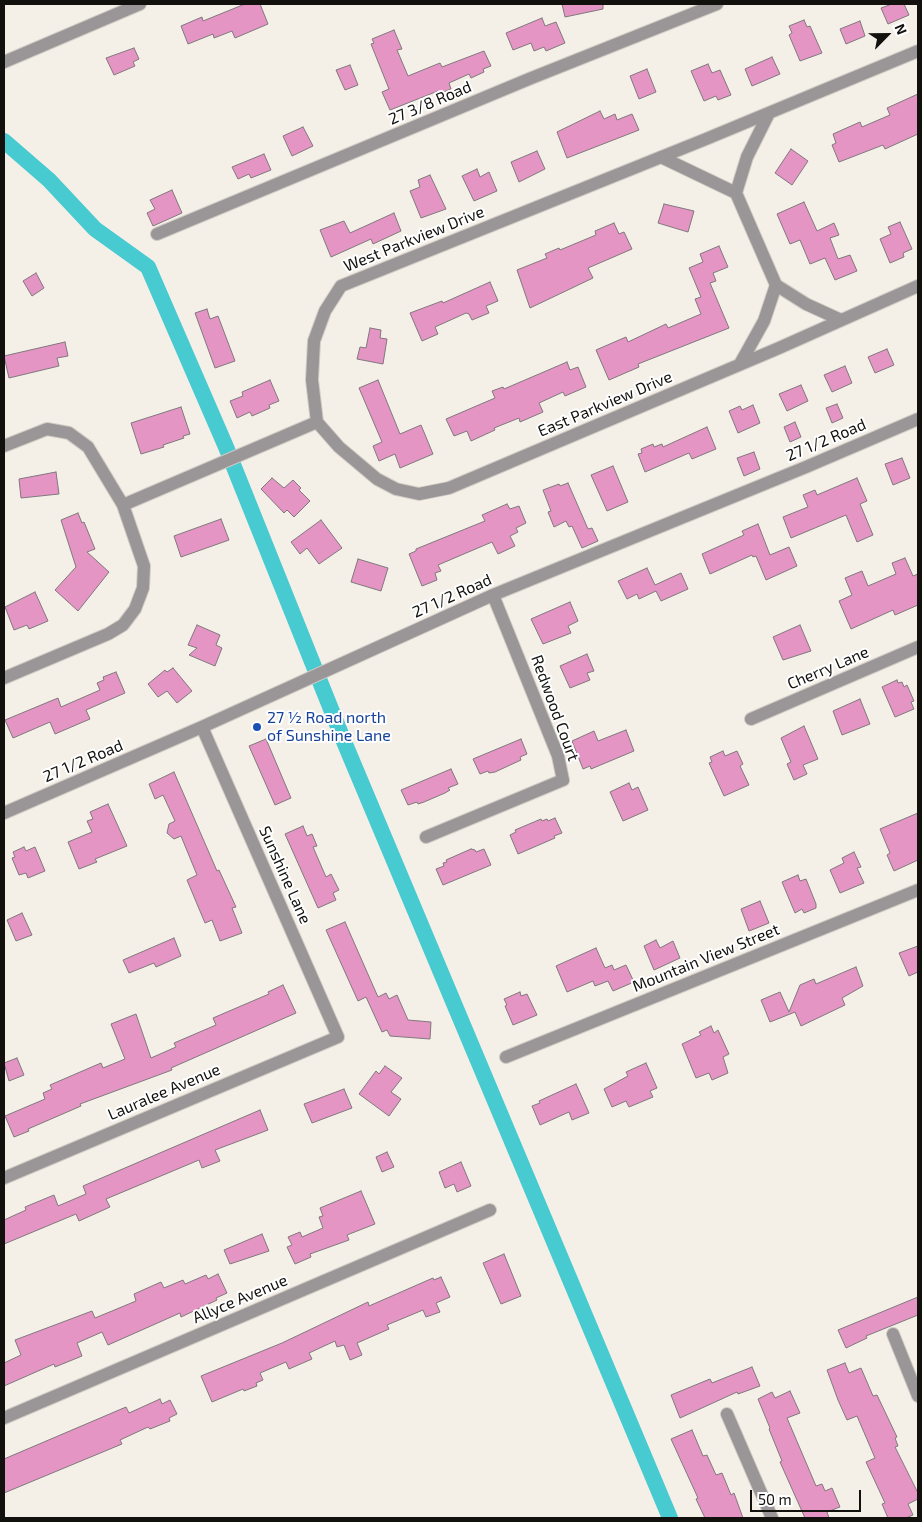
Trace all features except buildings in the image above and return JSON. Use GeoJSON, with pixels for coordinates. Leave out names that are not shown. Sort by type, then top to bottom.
{"type":"FeatureCollection","features":[{"type":"Feature","properties":{"kind":"street"},"geometry":{"type":"LineString","coordinates":[[4,62],[140,4]]}},
{"type":"Feature","properties":{"kind":"street","name":"27 3/8 Road"},"geometry":{"type":"LineString","coordinates":[[157,234],[529,79],[718,4]]}},
{"type":"Feature","properties":{"kind":"street","name":"West Parkview Drive"},"geometry":{"type":"LineString","coordinates":[[317,422],[312,380],[314,341],[325,311],[341,286],[918,51]]}},
{"type":"Feature","properties":{"kind":"street"},"geometry":{"type":"LineString","coordinates":[[769,112],[747,157],[736,193],[776,285],[806,304],[841,320]]}},
{"type":"Feature","properties":{"kind":"street"},"geometry":{"type":"LineString","coordinates":[[661,157],[736,193]]}},
{"type":"Feature","properties":{"kind":"street"},"geometry":{"type":"LineString","coordinates":[[740,364],[764,321],[776,285]]}},
{"type":"Feature","properties":{"kind":"street","name":"East Parkview Drive"},"geometry":{"type":"LineString","coordinates":[[317,422],[339,447],[377,479],[396,489],[419,494],[449,488],[918,286]]}},
{"type":"Feature","properties":{"kind":"street","name":"27 1/2 Road"},"geometry":{"type":"LineString","coordinates":[[4,813],[202,727],[493,595],[918,419]]}},
{"type":"Feature","properties":{"kind":"street"},"geometry":{"type":"LineString","coordinates":[[123,505],[317,422]]}},
{"type":"Feature","properties":{"kind":"street"},"geometry":{"type":"LineString","coordinates":[[4,446],[47,430],[69,433],[88,448],[123,505],[144,566],[143,588],[136,609],[123,625],[108,634],[4,678]]}},
{"type":"Feature","properties":{"kind":"street","name":"Redwood Court"},"geometry":{"type":"LineString","coordinates":[[426,837],[563,780],[558,756],[493,595]]}},
{"type":"Feature","properties":{"kind":"street","name":"Cherry Lane"},"geometry":{"type":"LineString","coordinates":[[751,719],[918,647]]}},
{"type":"Feature","properties":{"kind":"street","name":"Sunshine Lane"},"geometry":{"type":"LineString","coordinates":[[202,727],[338,1037]]}},
{"type":"Feature","properties":{"kind":"street","name":"Mountain View Street"},"geometry":{"type":"LineString","coordinates":[[506,1057],[918,890]]}},
{"type":"Feature","properties":{"kind":"street","name":"Lauralee Avenue"},"geometry":{"type":"LineString","coordinates":[[4,1178],[338,1037]]}},
{"type":"Feature","properties":{"kind":"street","name":"Allyce Avenue"},"geometry":{"type":"LineString","coordinates":[[4,1418],[490,1210]]}},
{"type":"Feature","properties":{"kind":"street"},"geometry":{"type":"LineString","coordinates":[[893,1334],[918,1396]]}},
{"type":"Feature","properties":{"kind":"street"},"geometry":{"type":"LineString","coordinates":[[727,1414],[772,1518]]}},
{"type":"Feature","properties":{"kind":"waterway"},"geometry":{"type":"LineString","coordinates":[[4,141],[49,180],[95,229],[148,267],[226,447],[345,744],[670,1518]]}},
{"type":"Feature","properties":{"kind":"place","name":"27 ½ Road north of Sunshine Lane"},"geometry":{"type":"Point","coordinates":[257,727]}}]}
